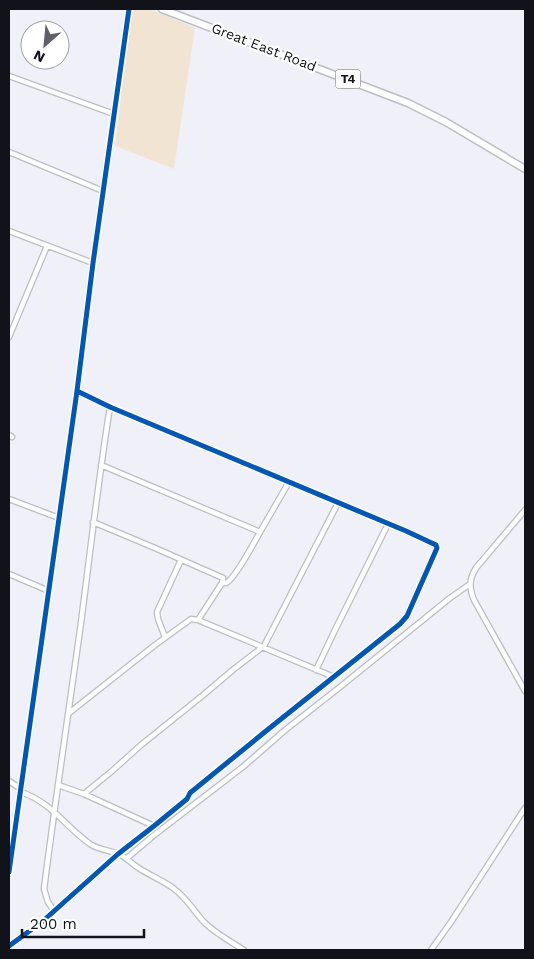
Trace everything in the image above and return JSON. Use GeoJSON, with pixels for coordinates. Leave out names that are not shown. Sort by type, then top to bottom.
{"type":"FeatureCollection","features":[{"type":"Feature","properties":{"kind":"highway","name":"Great East Road"},"geometry":{"type":"LineString","coordinates":[[162,9],[408,102],[446,122],[525,169]]}},
{"type":"Feature","properties":{"kind":"street"},"geometry":{"type":"LineString","coordinates":[[9,872],[129,9]]}},
{"type":"Feature","properties":{"kind":"street"},"geometry":{"type":"LineString","coordinates":[[9,76],[114,114]]}},
{"type":"Feature","properties":{"kind":"street"},"geometry":{"type":"LineString","coordinates":[[9,152],[103,191]]}},
{"type":"Feature","properties":{"kind":"street"},"geometry":{"type":"LineString","coordinates":[[9,231],[94,263]]}},
{"type":"Feature","properties":{"kind":"street"},"geometry":{"type":"LineString","coordinates":[[9,337],[48,246]]}},
{"type":"Feature","properties":{"kind":"street"},"geometry":{"type":"LineString","coordinates":[[9,946],[43,922],[54,910],[118,854],[187,798],[190,793],[400,624],[407,616],[437,548],[436,545],[406,531],[110,407],[77,391]]}},
{"type":"Feature","properties":{"kind":"street"},"geometry":{"type":"LineString","coordinates":[[54,910],[48,902],[44,889],[110,407]]}},
{"type":"Feature","properties":{"kind":"street"},"geometry":{"type":"LineString","coordinates":[[101,464],[260,532]]}},
{"type":"Feature","properties":{"kind":"street"},"geometry":{"type":"LineString","coordinates":[[222,583],[230,580],[239,568],[289,482]]}},
{"type":"Feature","properties":{"kind":"street"},"geometry":{"type":"LineString","coordinates":[[9,499],[59,518]]}},
{"type":"Feature","properties":{"kind":"street"},"geometry":{"type":"LineString","coordinates":[[84,794],[155,733],[265,644],[338,503]]}},
{"type":"Feature","properties":{"kind":"street"},"geometry":{"type":"LineString","coordinates":[[525,510],[476,568],[472,574],[470,584],[470,591],[474,600],[525,691]]}},
{"type":"Feature","properties":{"kind":"street"},"geometry":{"type":"LineString","coordinates":[[94,522],[223,578],[222,583],[198,620]]}},
{"type":"Feature","properties":{"kind":"street"},"geometry":{"type":"LineString","coordinates":[[316,670],[388,524]]}},
{"type":"Feature","properties":{"kind":"street"},"geometry":{"type":"LineString","coordinates":[[165,637],[157,612],[182,560]]}},
{"type":"Feature","properties":{"kind":"street"},"geometry":{"type":"LineString","coordinates":[[9,574],[49,591]]}},
{"type":"Feature","properties":{"kind":"street"},"geometry":{"type":"LineString","coordinates":[[127,858],[244,766],[374,658],[470,584]]}},
{"type":"Feature","properties":{"kind":"street"},"geometry":{"type":"LineString","coordinates":[[69,714],[165,637],[191,619],[198,620],[334,677]]}},
{"type":"Feature","properties":{"kind":"street"},"geometry":{"type":"LineString","coordinates":[[363,653],[374,658]]}},
{"type":"Feature","properties":{"kind":"street"},"geometry":{"type":"LineString","coordinates":[[9,781],[21,791],[41,801],[76,833],[90,843],[103,850],[127,858],[136,866],[184,897],[208,925],[244,950]]}},
{"type":"Feature","properties":{"kind":"street"},"geometry":{"type":"LineString","coordinates":[[58,785],[84,794],[154,826]]}},
{"type":"Feature","properties":{"kind":"street"},"geometry":{"type":"LineString","coordinates":[[431,950],[525,808]]}},
{"type":"Feature","properties":{"kind":"shaded area"},"geometry":{"type":"Polygon","coordinates":[[[132,9],[150,9],[195,28],[174,169],[115,146],[132,9]]]}},
{"type":"Feature","properties":{"kind":"cycle path"},"geometry":{"type":"LineString","coordinates":[[9,872],[129,9]]}},
{"type":"Feature","properties":{"kind":"cycle path"},"geometry":{"type":"LineString","coordinates":[[9,946],[43,921],[118,854],[187,799],[190,793],[400,624],[407,616],[437,548],[436,545],[406,531],[110,407],[77,391]]}}]}
